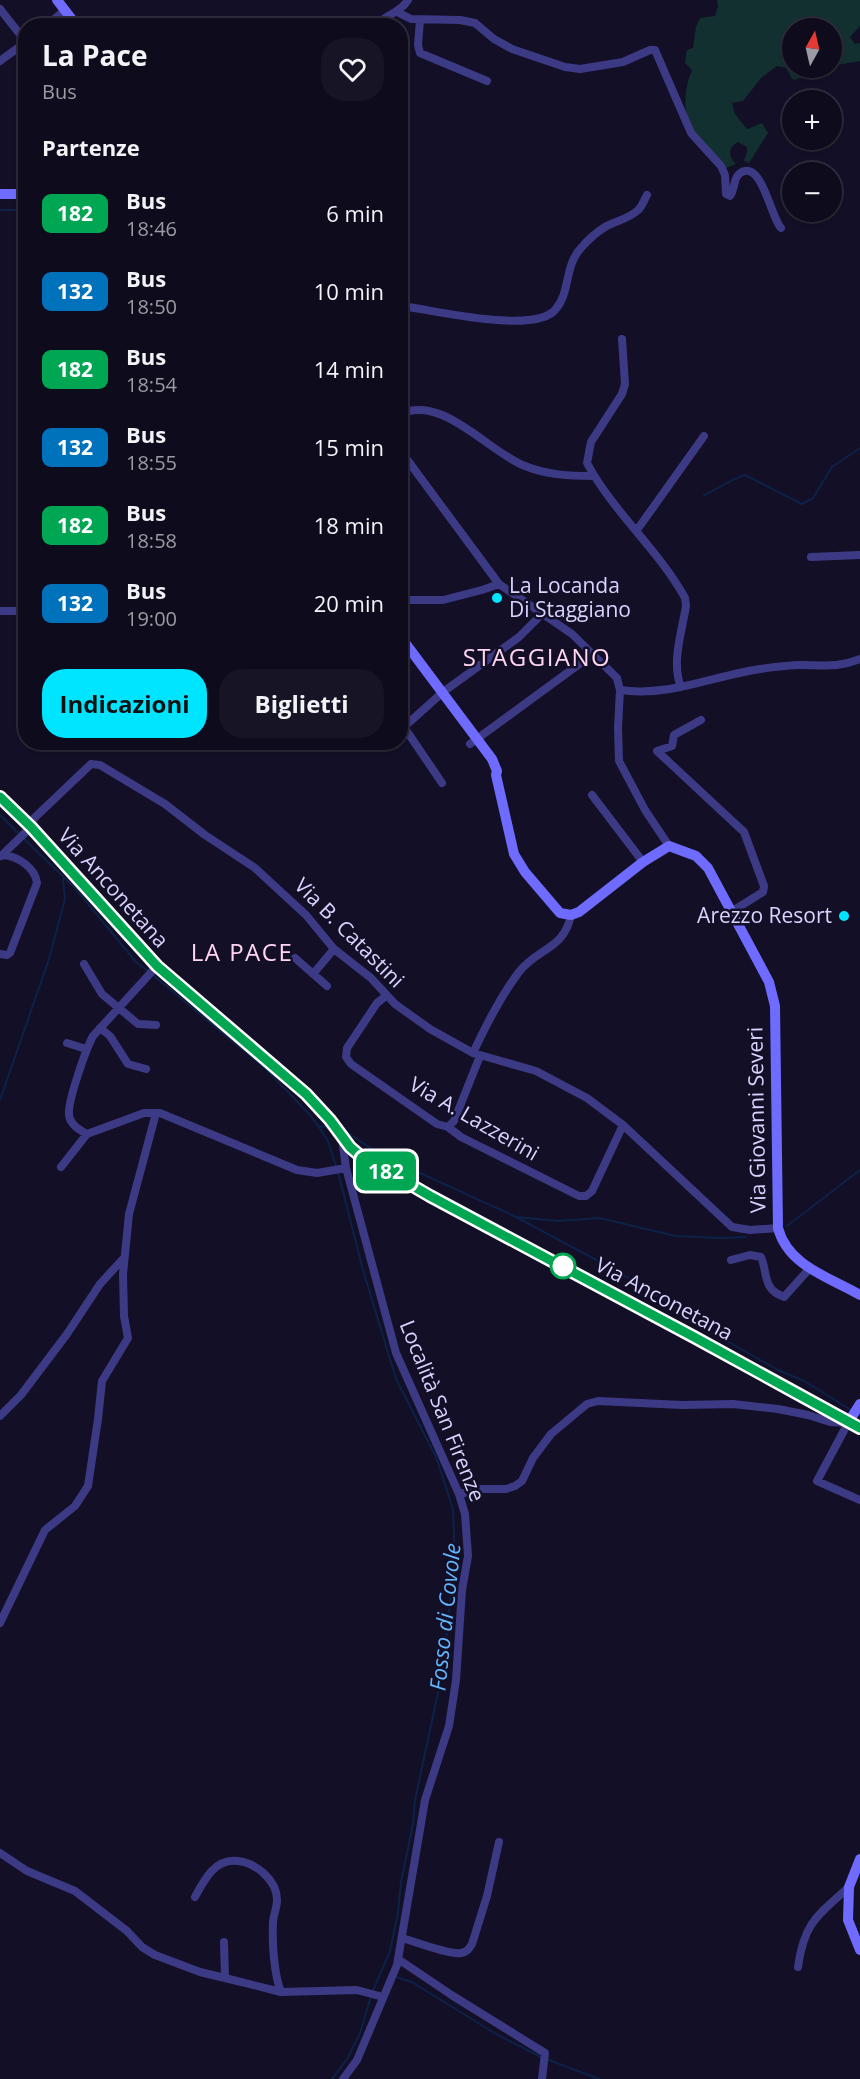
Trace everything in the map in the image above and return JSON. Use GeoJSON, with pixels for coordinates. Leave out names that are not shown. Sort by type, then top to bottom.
{"type":"FeatureCollection","features":[{"type":"Feature","properties":{"kind":"main road"},"geometry":{"type":"LineString","coordinates":[[57,0],[71,18]]}},
{"type":"Feature","properties":{"kind":"main road"},"geometry":{"type":"LineString","coordinates":[[0,194],[18,194]]}},
{"type":"Feature","properties":{"kind":"main road"},"geometry":{"type":"LineString","coordinates":[[408,646],[443,692],[474,741],[492,759],[497,771],[514,854],[525,872],[560,913],[571,915],[579,912],[643,862],[669,846]]}},
{"type":"Feature","properties":{"kind":"main road","name":"Via Anconetana"},"geometry":{"type":"LineString","coordinates":[[0,797],[157,966],[306,1094],[330,1120],[350,1147],[366,1160],[694,1337],[855,1413],[860,1428]]}},
{"type":"Feature","properties":{"kind":"main road","name":"Via Giovanni Severi"},"geometry":{"type":"LineString","coordinates":[[669,846],[696,856],[708,868],[769,982],[775,1006],[778,1228],[785,1246],[810,1268],[860,1295]]}},
{"type":"Feature","properties":{"kind":"main road"},"geometry":{"type":"LineString","coordinates":[[860,1859],[849,1887],[848,1920],[860,1950]]}},
{"type":"Feature","properties":{"kind":"street"},"geometry":{"type":"LineString","coordinates":[[384,18],[397,12],[408,0]]}},
{"type":"Feature","properties":{"kind":"street"},"geometry":{"type":"LineString","coordinates":[[0,9],[18,33]]}},
{"type":"Feature","properties":{"kind":"street"},"geometry":{"type":"LineString","coordinates":[[56,18],[65,10]]}},
{"type":"Feature","properties":{"kind":"street"},"geometry":{"type":"LineString","coordinates":[[397,12],[411,19],[460,20],[475,23],[494,39],[512,49],[565,67],[580,69],[623,62],[644,52],[655,50],[691,133],[721,166],[725,175],[726,194],[730,196],[732,194],[736,178],[740,173],[753,172],[763,184],[775,221],[781,228]]}},
{"type":"Feature","properties":{"kind":"street"},"geometry":{"type":"LineString","coordinates":[[420,20],[418,45],[420,53],[487,81]]}},
{"type":"Feature","properties":{"kind":"street"},"geometry":{"type":"LineString","coordinates":[[0,61],[18,47]]}},
{"type":"Feature","properties":{"kind":"street"},"geometry":{"type":"LineString","coordinates":[[408,307],[512,322],[540,319],[554,312],[561,300],[565,292],[571,261],[576,254],[604,228],[638,210],[647,195]]}},
{"type":"Feature","properties":{"kind":"street"},"geometry":{"type":"LineString","coordinates":[[622,339],[625,384],[622,394],[591,442],[586,463],[594,477],[637,530],[684,598],[686,606],[677,666],[681,687]]}},
{"type":"Feature","properties":{"kind":"street"},"geometry":{"type":"LineString","coordinates":[[408,413],[425,411],[448,417],[509,459],[524,466],[558,475],[594,477]]}},
{"type":"Feature","properties":{"kind":"street"},"geometry":{"type":"LineString","coordinates":[[637,530],[704,436]]}},
{"type":"Feature","properties":{"kind":"street"},"geometry":{"type":"LineString","coordinates":[[408,461],[499,584],[572,634],[616,678],[620,690],[619,760],[645,810],[669,846]]}},
{"type":"Feature","properties":{"kind":"street"},"geometry":{"type":"LineString","coordinates":[[811,557],[860,555]]}},
{"type":"Feature","properties":{"kind":"street"},"geometry":{"type":"LineString","coordinates":[[408,600],[443,600],[499,584]]}},
{"type":"Feature","properties":{"kind":"street"},"geometry":{"type":"LineString","coordinates":[[0,611],[18,611]]}},
{"type":"Feature","properties":{"kind":"street"},"geometry":{"type":"LineString","coordinates":[[408,723],[443,692],[519,637],[543,613]]}},
{"type":"Feature","properties":{"kind":"street"},"geometry":{"type":"LineString","coordinates":[[474,741],[593,654]]}},
{"type":"Feature","properties":{"kind":"street"},"geometry":{"type":"LineString","coordinates":[[620,690],[649,691],[681,687],[754,670],[801,665],[839,666],[860,659]]}},
{"type":"Feature","properties":{"kind":"street"},"geometry":{"type":"LineString","coordinates":[[701,720],[674,735],[672,746],[657,751],[744,832],[764,886],[763,892],[731,912]]}},
{"type":"Feature","properties":{"kind":"street"},"geometry":{"type":"LineString","coordinates":[[408,733],[442,783]]}},
{"type":"Feature","properties":{"kind":"street","name":"Via B. Catastini"},"geometry":{"type":"LineString","coordinates":[[1,856],[91,764],[100,765],[165,804],[205,835],[255,868],[306,915],[334,949],[376,982],[386,996],[429,1029],[476,1054],[536,1071],[587,1098],[623,1125],[732,1227],[750,1230],[778,1228]]}},
{"type":"Feature","properties":{"kind":"street"},"geometry":{"type":"LineString","coordinates":[[592,795],[643,862]]}},
{"type":"Feature","properties":{"kind":"street"},"geometry":{"type":"LineString","coordinates":[[0,954],[10,953],[37,883],[34,873],[18,858],[1,856]]}},
{"type":"Feature","properties":{"kind":"street"},"geometry":{"type":"LineString","coordinates":[[448,1127],[454,1120],[488,1021],[521,969],[532,959],[552,948],[563,936],[569,926],[571,915]]}},
{"type":"Feature","properties":{"kind":"street"},"geometry":{"type":"LineString","coordinates":[[313,974],[334,949]]}},
{"type":"Feature","properties":{"kind":"street"},"geometry":{"type":"LineString","coordinates":[[296,958],[327,986]]}},
{"type":"Feature","properties":{"kind":"street"},"geometry":{"type":"LineString","coordinates":[[84,964],[102,994],[138,1024],[156,1025]]}},
{"type":"Feature","properties":{"kind":"street"},"geometry":{"type":"LineString","coordinates":[[87,1134],[74,1125],[69,1113],[86,1049],[93,1036],[157,966]]}},
{"type":"Feature","properties":{"kind":"street","name":"Via A. Lazzerini"},"geometry":{"type":"LineString","coordinates":[[386,996],[377,1003],[346,1048],[346,1057],[351,1064],[437,1124],[448,1127],[460,1137],[561,1188],[583,1196],[592,1191],[623,1125]]}},
{"type":"Feature","properties":{"kind":"street"},"geometry":{"type":"LineString","coordinates":[[100,1028],[110,1036],[128,1064],[146,1069]]}},
{"type":"Feature","properties":{"kind":"street"},"geometry":{"type":"LineString","coordinates":[[67,1042],[86,1049]]}},
{"type":"Feature","properties":{"kind":"street"},"geometry":{"type":"LineString","coordinates":[[61,1167],[87,1134],[144,1113],[156,1113],[297,1170],[308,1173],[329,1172],[344,1168]]}},
{"type":"Feature","properties":{"kind":"street"},"geometry":{"type":"LineString","coordinates":[[0,1623],[45,1530],[75,1506],[88,1486],[102,1381],[128,1338],[124,1316],[123,1259],[129,1214],[156,1113]]}},
{"type":"Feature","properties":{"kind":"street","name":"Località San Firenze"},"geometry":{"type":"LineString","coordinates":[[342,1138],[344,1168],[396,1353],[459,1494],[465,1514],[468,1542],[462,1590],[456,1680],[449,1726],[425,1800],[398,1959],[379,1996],[357,2060],[343,2079]]}},
{"type":"Feature","properties":{"kind":"street"},"geometry":{"type":"LineString","coordinates":[[731,1260],[750,1255],[761,1257],[766,1282],[775,1293],[784,1297],[810,1268]]}},
{"type":"Feature","properties":{"kind":"street"},"geometry":{"type":"LineString","coordinates":[[0,1416],[21,1395],[67,1334],[100,1284],[123,1259]]}},
{"type":"Feature","properties":{"kind":"street"},"geometry":{"type":"LineString","coordinates":[[459,1494],[515,1486],[522,1480],[532,1458],[551,1434],[587,1404],[598,1401],[682,1405],[733,1404],[778,1408],[830,1422],[855,1413]]}},
{"type":"Feature","properties":{"kind":"street"},"geometry":{"type":"LineString","coordinates":[[855,1413],[818,1481],[860,1500]]}},
{"type":"Feature","properties":{"kind":"street"},"geometry":{"type":"LineString","coordinates":[[402,1938],[453,1953],[469,1950],[487,1896],[499,1842]]}},
{"type":"Feature","properties":{"kind":"street"},"geometry":{"type":"LineString","coordinates":[[0,1853],[27,1871],[75,1891],[128,1931],[142,1947],[171,1963],[281,1992],[357,1990],[379,1996]]}},
{"type":"Feature","properties":{"kind":"street"},"geometry":{"type":"LineString","coordinates":[[195,1897],[214,1868],[226,1862],[236,1861],[250,1864],[261,1870],[272,1883],[277,1899],[273,1922],[281,1992]]}},
{"type":"Feature","properties":{"kind":"street"},"geometry":{"type":"LineString","coordinates":[[798,1967],[801,1944],[809,1926],[849,1887]]}},
{"type":"Feature","properties":{"kind":"street"},"geometry":{"type":"LineString","coordinates":[[224,1942],[225,1978]]}},
{"type":"Feature","properties":{"kind":"street"},"geometry":{"type":"LineString","coordinates":[[398,1959],[545,2053],[543,2079]]}},
{"type":"Feature","properties":{"kind":"green space"},"geometry":{"type":"Polygon","coordinates":[[[717,0],[860,0],[860,26],[850,37],[855,44],[860,43],[860,61],[842,64],[842,18],[782,18],[782,67],[777,66],[761,78],[743,101],[732,103],[735,114],[747,129],[762,123],[768,133],[749,163],[744,161],[747,147],[738,142],[735,144],[730,152],[736,164],[724,169],[691,127],[686,114],[686,91],[692,70],[685,63],[687,50],[693,48],[696,27],[700,18],[715,16],[717,0]]]}},
{"type":"Feature","properties":{"kind":"waterway"},"geometry":{"type":"LineString","coordinates":[[0,210],[18,210]]}},
{"type":"Feature","properties":{"kind":"waterway"},"geometry":{"type":"LineString","coordinates":[[704,495],[745,475],[802,504],[813,498],[832,467],[860,448]]}},
{"type":"Feature","properties":{"kind":"waterway"},"geometry":{"type":"LineString","coordinates":[[0,815],[19,834]]}},
{"type":"Feature","properties":{"kind":"waterway"},"geometry":{"type":"LineString","coordinates":[[23,838],[75,888],[136,962],[148,971]]}},
{"type":"Feature","properties":{"kind":"waterway"},"geometry":{"type":"LineString","coordinates":[[0,1100],[49,959],[65,899],[63,879]]}},
{"type":"Feature","properties":{"kind":"waterway"},"geometry":{"type":"LineString","coordinates":[[153,975],[265,1068],[318,1126],[328,1127]]}},
{"type":"Feature","properties":{"kind":"waterway","name":"Fosso di Covole"},"geometry":{"type":"LineString","coordinates":[[319,1127],[328,1141],[339,1176],[363,1270],[396,1379],[436,1457],[446,1487],[453,1510],[455,1559],[442,1674],[415,1800],[413,1824],[390,1951],[372,1993],[360,2033],[347,2059],[332,2079]]}},
{"type":"Feature","properties":{"kind":"waterway"},"geometry":{"type":"LineString","coordinates":[[343,1130],[383,1156],[514,1216],[617,1271],[706,1329],[778,1370],[804,1381],[851,1410]]}},
{"type":"Feature","properties":{"kind":"waterway"},"geometry":{"type":"LineString","coordinates":[[787,1226],[860,1170]]}},
{"type":"Feature","properties":{"kind":"waterway"},"geometry":{"type":"LineString","coordinates":[[517,1217],[558,1221],[599,1218],[676,1236],[746,1237]]}},
{"type":"Feature","properties":{"kind":"waterway"},"geometry":{"type":"LineString","coordinates":[[396,1977],[412,1982],[496,2034],[541,2057],[599,2079]]}},
{"type":"Feature","properties":{"kind":"bus line","name":"182"},"geometry":{"type":"LineString","coordinates":[[0,797],[31,827],[157,966],[306,1094],[330,1120],[350,1147],[366,1160],[860,1428]]}},
{"type":"Feature","properties":{"kind":"place","name":"La Locanda Di Staggiano"},"geometry":{"type":"Point","coordinates":[497,598]}},
{"type":"Feature","properties":{"kind":"place","name":"Arezzo Resort"},"geometry":{"type":"Point","coordinates":[844,916]}},
{"type":"Feature","properties":{"kind":"district","name":"STAGGIANO"},"geometry":{"type":"Point","coordinates":[537,658]}},
{"type":"Feature","properties":{"kind":"district","name":"LA PACE"},"geometry":{"type":"Point","coordinates":[242,953]}}]}
